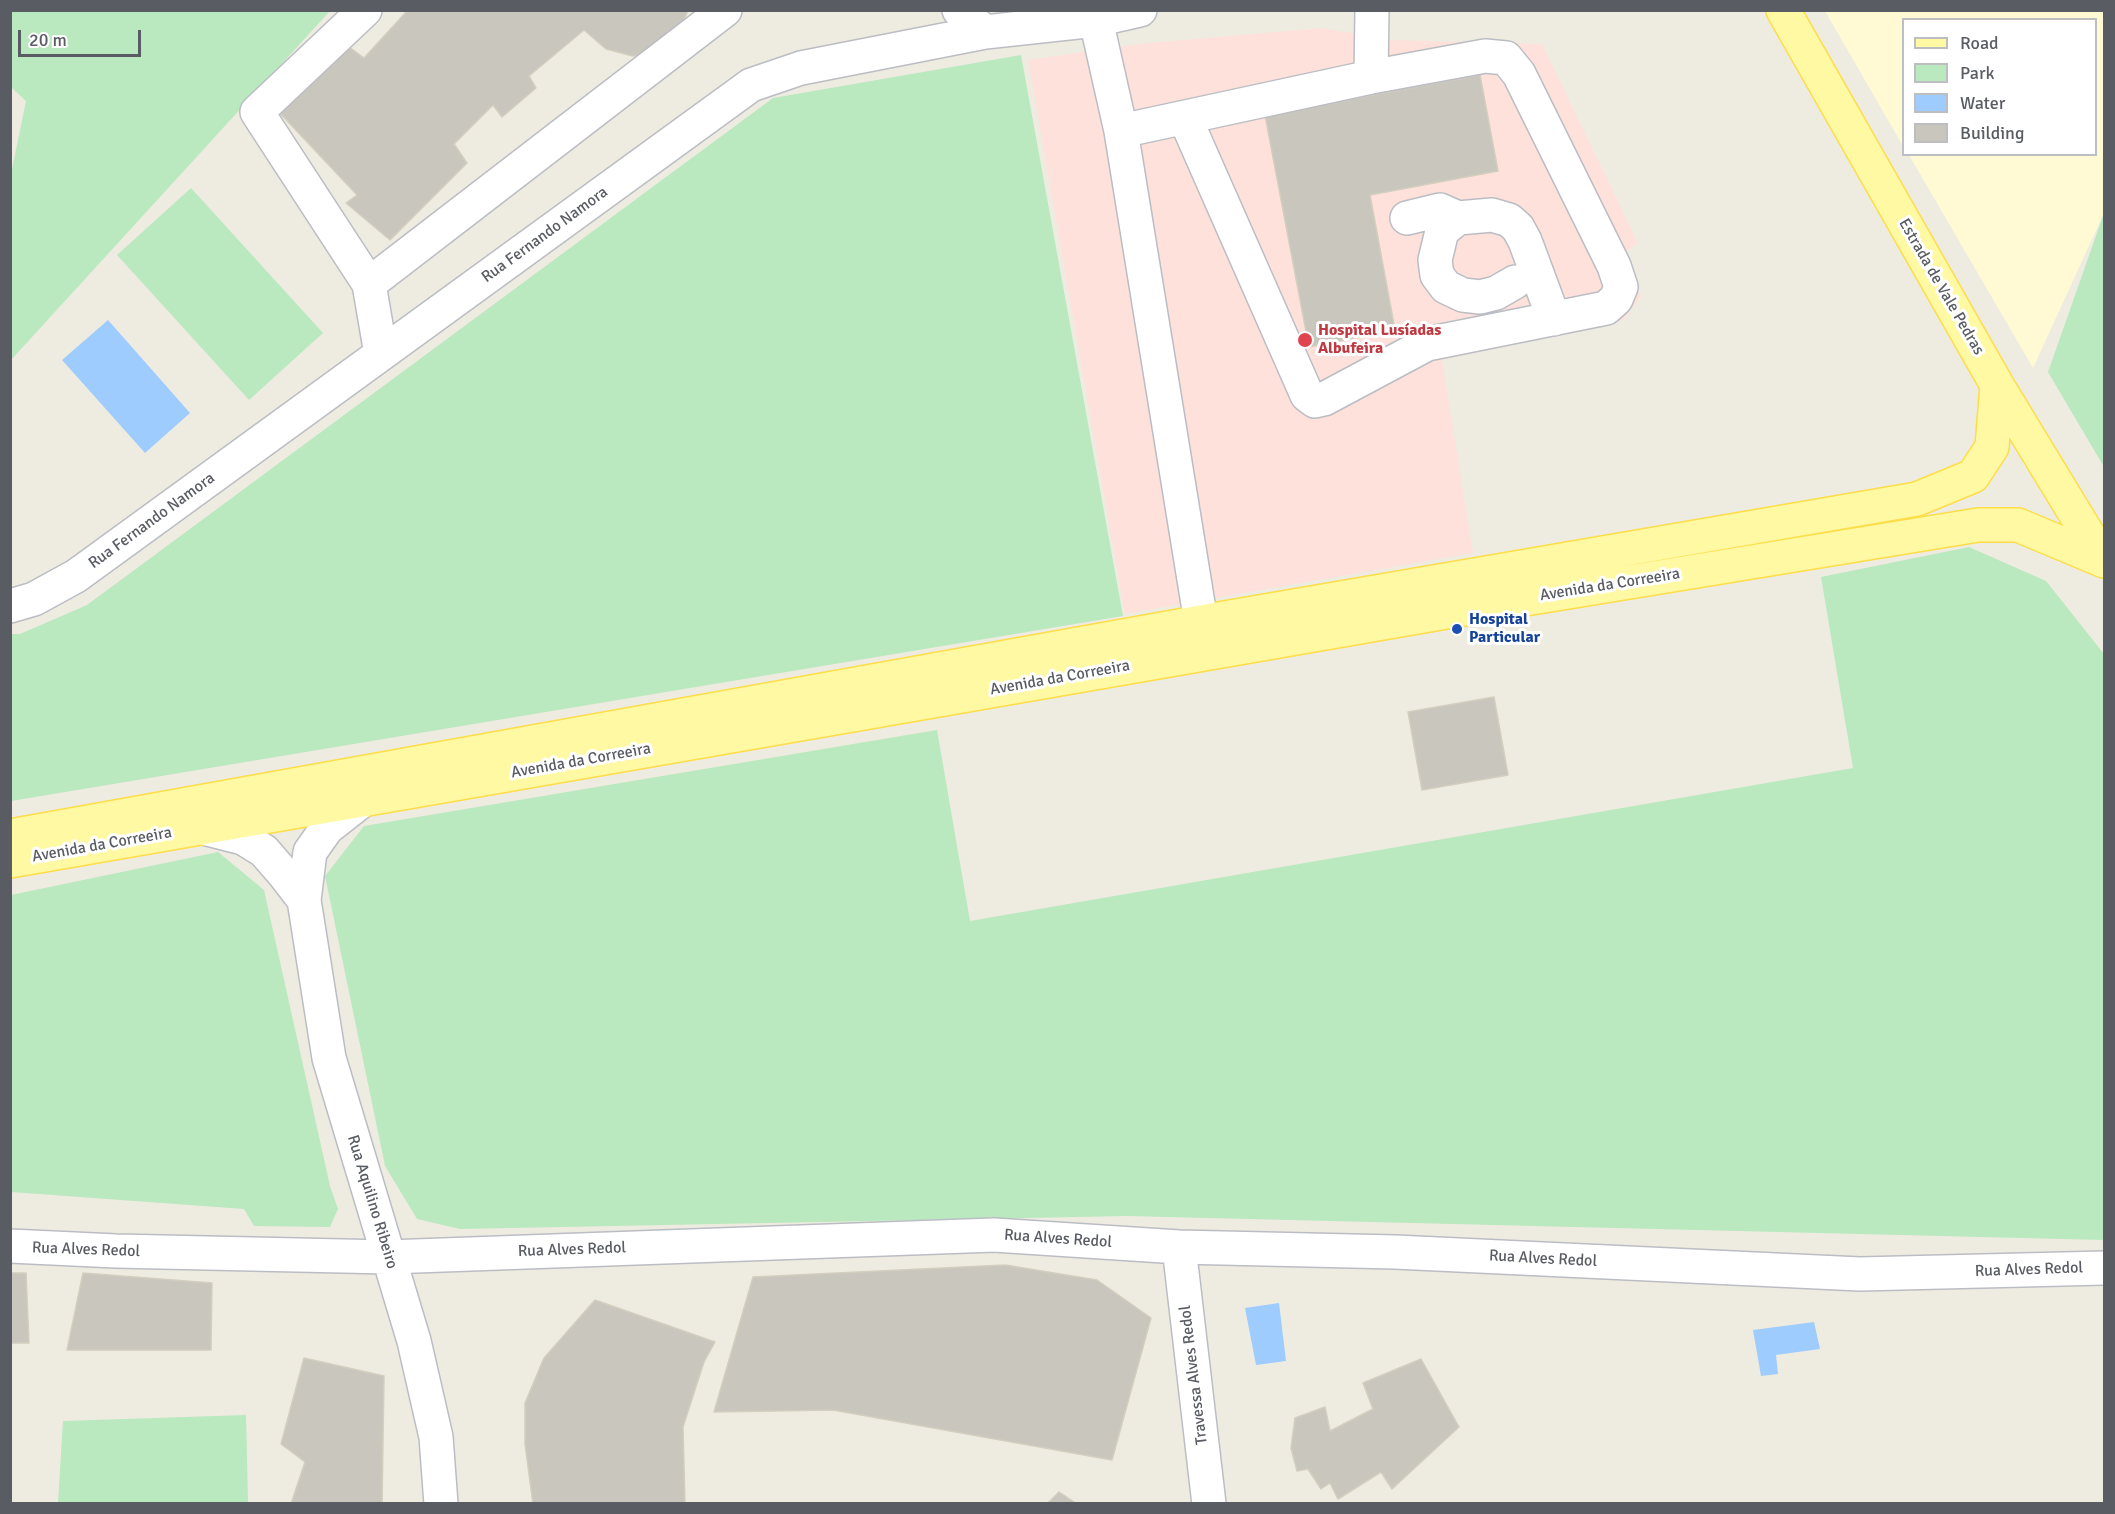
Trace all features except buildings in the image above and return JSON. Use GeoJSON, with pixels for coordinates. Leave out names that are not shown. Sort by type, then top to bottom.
{"type":"FeatureCollection","features":[{"type":"Feature","properties":{"kind":"main road","name":"Estrada de Vale Pedras"},"geometry":{"type":"LineString","coordinates":[[1783,10],[1997,385],[2104,561]]}},
{"type":"Feature","properties":{"kind":"main road","name":"Avenida da Correeira"},"geometry":{"type":"LineString","coordinates":[[353,788],[1202,622],[1917,499],[1973,476],[1992,447],[1997,385]]}},
{"type":"Feature","properties":{"kind":"main road","name":"Avenida da Correeira"},"geometry":{"type":"LineString","coordinates":[[10,836],[235,796],[353,788],[1978,525],[2018,525],[2104,561]]}},
{"type":"Feature","properties":{"kind":"main road","name":"Avenida da Correeira"},"geometry":{"type":"LineString","coordinates":[[10,861],[288,812]]}},
{"type":"Feature","properties":{"kind":"street"},"geometry":{"type":"LineString","coordinates":[[365,10],[258,112],[369,284],[381,354]]}},
{"type":"Feature","properties":{"kind":"street"},"geometry":{"type":"LineString","coordinates":[[369,284],[725,10]]}},
{"type":"Feature","properties":{"kind":"street"},"geometry":{"type":"LineString","coordinates":[[959,10],[985,32]]}},
{"type":"Feature","properties":{"kind":"street","name":"Rua Fernando Namora"},"geometry":{"type":"LineString","coordinates":[[10,606],[34,599],[76,576],[751,85],[801,68],[985,32],[1034,19],[1096,20],[1140,10]]}},
{"type":"Feature","properties":{"kind":"street"},"geometry":{"type":"LineString","coordinates":[[1371,77],[1372,10]]}},
{"type":"Feature","properties":{"kind":"street"},"geometry":{"type":"LineString","coordinates":[[1096,20],[1121,131],[1202,622]]}},
{"type":"Feature","properties":{"kind":"street"},"geometry":{"type":"LineString","coordinates":[[1121,131],[1371,77],[1485,56],[1506,58],[1520,74],[1614,266],[1621,287],[1616,299],[1606,308],[1427,344],[1324,399],[1315,401],[1307,395],[1185,118]]}},
{"type":"Feature","properties":{"kind":"street"},"geometry":{"type":"LineString","coordinates":[[1407,218],[1440,210],[1458,218],[1492,215],[1509,220],[1518,228],[1525,241],[1554,319]]}},
{"type":"Feature","properties":{"kind":"street"},"geometry":{"type":"LineString","coordinates":[[1458,218],[1442,231],[1435,260],[1437,275],[1446,287],[1462,296],[1480,297],[1496,293],[1515,282]]}},
{"type":"Feature","properties":{"kind":"street"},"geometry":{"type":"LineString","coordinates":[[284,873],[278,839],[288,812],[298,797],[353,788]]}},
{"type":"Feature","properties":{"kind":"street"},"geometry":{"type":"LineString","coordinates":[[304,900],[310,852],[353,788]]}},
{"type":"Feature","properties":{"kind":"street"},"geometry":{"type":"LineString","coordinates":[[235,796],[278,803],[288,812],[310,852]]}},
{"type":"Feature","properties":{"kind":"street"},"geometry":{"type":"LineString","coordinates":[[200,827],[243,838],[264,851],[304,900]]}},
{"type":"Feature","properties":{"kind":"street","name":"Rua Aquilino Ribeiro"},"geometry":{"type":"LineString","coordinates":[[304,900],[329,1058],[414,1341],[436,1437],[441,1503]]}},
{"type":"Feature","properties":{"kind":"street","name":"Rua Alves Redol"},"geometry":{"type":"LineString","coordinates":[[10,1246],[116,1251],[388,1257],[994,1235],[1179,1247],[1407,1252],[1860,1274],[2104,1268]]}},
{"type":"Feature","properties":{"kind":"street","name":"Travessa Alves Redol"},"geometry":{"type":"LineString","coordinates":[[1179,1247],[1209,1503]]}},
{"type":"Feature","properties":{"kind":"shaded area"},"geometry":{"type":"Polygon","coordinates":[[[1825,11],[2104,11],[2104,213],[2033,368],[1910,156],[2097,156],[2097,18],[1902,18],[1902,144],[1825,11]]]}},
{"type":"Feature","properties":{"kind":"shaded area","name":"Hospital Lusíadas Albufeira"},"geometry":{"type":"Polygon","coordinates":[[[1321,28],[1392,40],[1542,44],[1638,243],[1624,253],[1641,297],[1623,320],[1442,360],[1473,553],[1125,614],[1028,60],[1137,44],[1321,28]]]}},
{"type":"Feature","properties":{"kind":"green space"},"geometry":{"type":"Polygon","coordinates":[[[11,11],[330,11],[11,360],[11,174],[26,101],[11,87],[11,11]]]}},
{"type":"Feature","properties":{"kind":"green space"},"geometry":{"type":"Polygon","coordinates":[[[1021,55],[1123,616],[11,801],[11,634],[20,634],[87,605],[773,98],[1021,55]]]}},
{"type":"Feature","properties":{"kind":"green space"},"geometry":{"type":"Polygon","coordinates":[[[191,188],[323,333],[249,400],[117,255],[191,188]]]}},
{"type":"Feature","properties":{"kind":"green space"},"geometry":{"type":"Polygon","coordinates":[[[2104,213],[2104,467],[2048,372],[2104,213]]]}},
{"type":"Feature","properties":{"kind":"green space"},"geometry":{"type":"Polygon","coordinates":[[[1969,547],[2046,581],[2104,654],[2104,1240],[1127,1216],[460,1229],[417,1219],[385,1166],[325,876],[364,826],[937,730],[970,921],[1853,768],[1821,577],[1969,547]]]}},
{"type":"Feature","properties":{"kind":"green space"},"geometry":{"type":"Polygon","coordinates":[[[218,852],[264,890],[330,1186],[338,1209],[330,1227],[254,1226],[244,1209],[11,1192],[11,895],[218,852]]]}},
{"type":"Feature","properties":{"kind":"green space"},"geometry":{"type":"Polygon","coordinates":[[[246,1415],[248,1503],[58,1503],[63,1421],[246,1415]]]}},
{"type":"Feature","properties":{"kind":"water"},"geometry":{"type":"Polygon","coordinates":[[[108,320],[190,413],[145,453],[62,360],[108,320]]]}},
{"type":"Feature","properties":{"kind":"water"},"geometry":{"type":"Polygon","coordinates":[[[1279,1303],[1286,1361],[1256,1365],[1245,1308],[1279,1303]]]}},
{"type":"Feature","properties":{"kind":"water"},"geometry":{"type":"Polygon","coordinates":[[[1814,1322],[1820,1349],[1776,1355],[1778,1374],[1761,1376],[1753,1330],[1814,1322]]]}},
{"type":"Feature","properties":{"kind":"place","name":"Hospital Lusíadas Albufeira"},"geometry":{"type":"Point","coordinates":[1305,340]}},
{"type":"Feature","properties":{"kind":"place","name":"Hospital Particular"},"geometry":{"type":"Point","coordinates":[1457,629]}}]}
